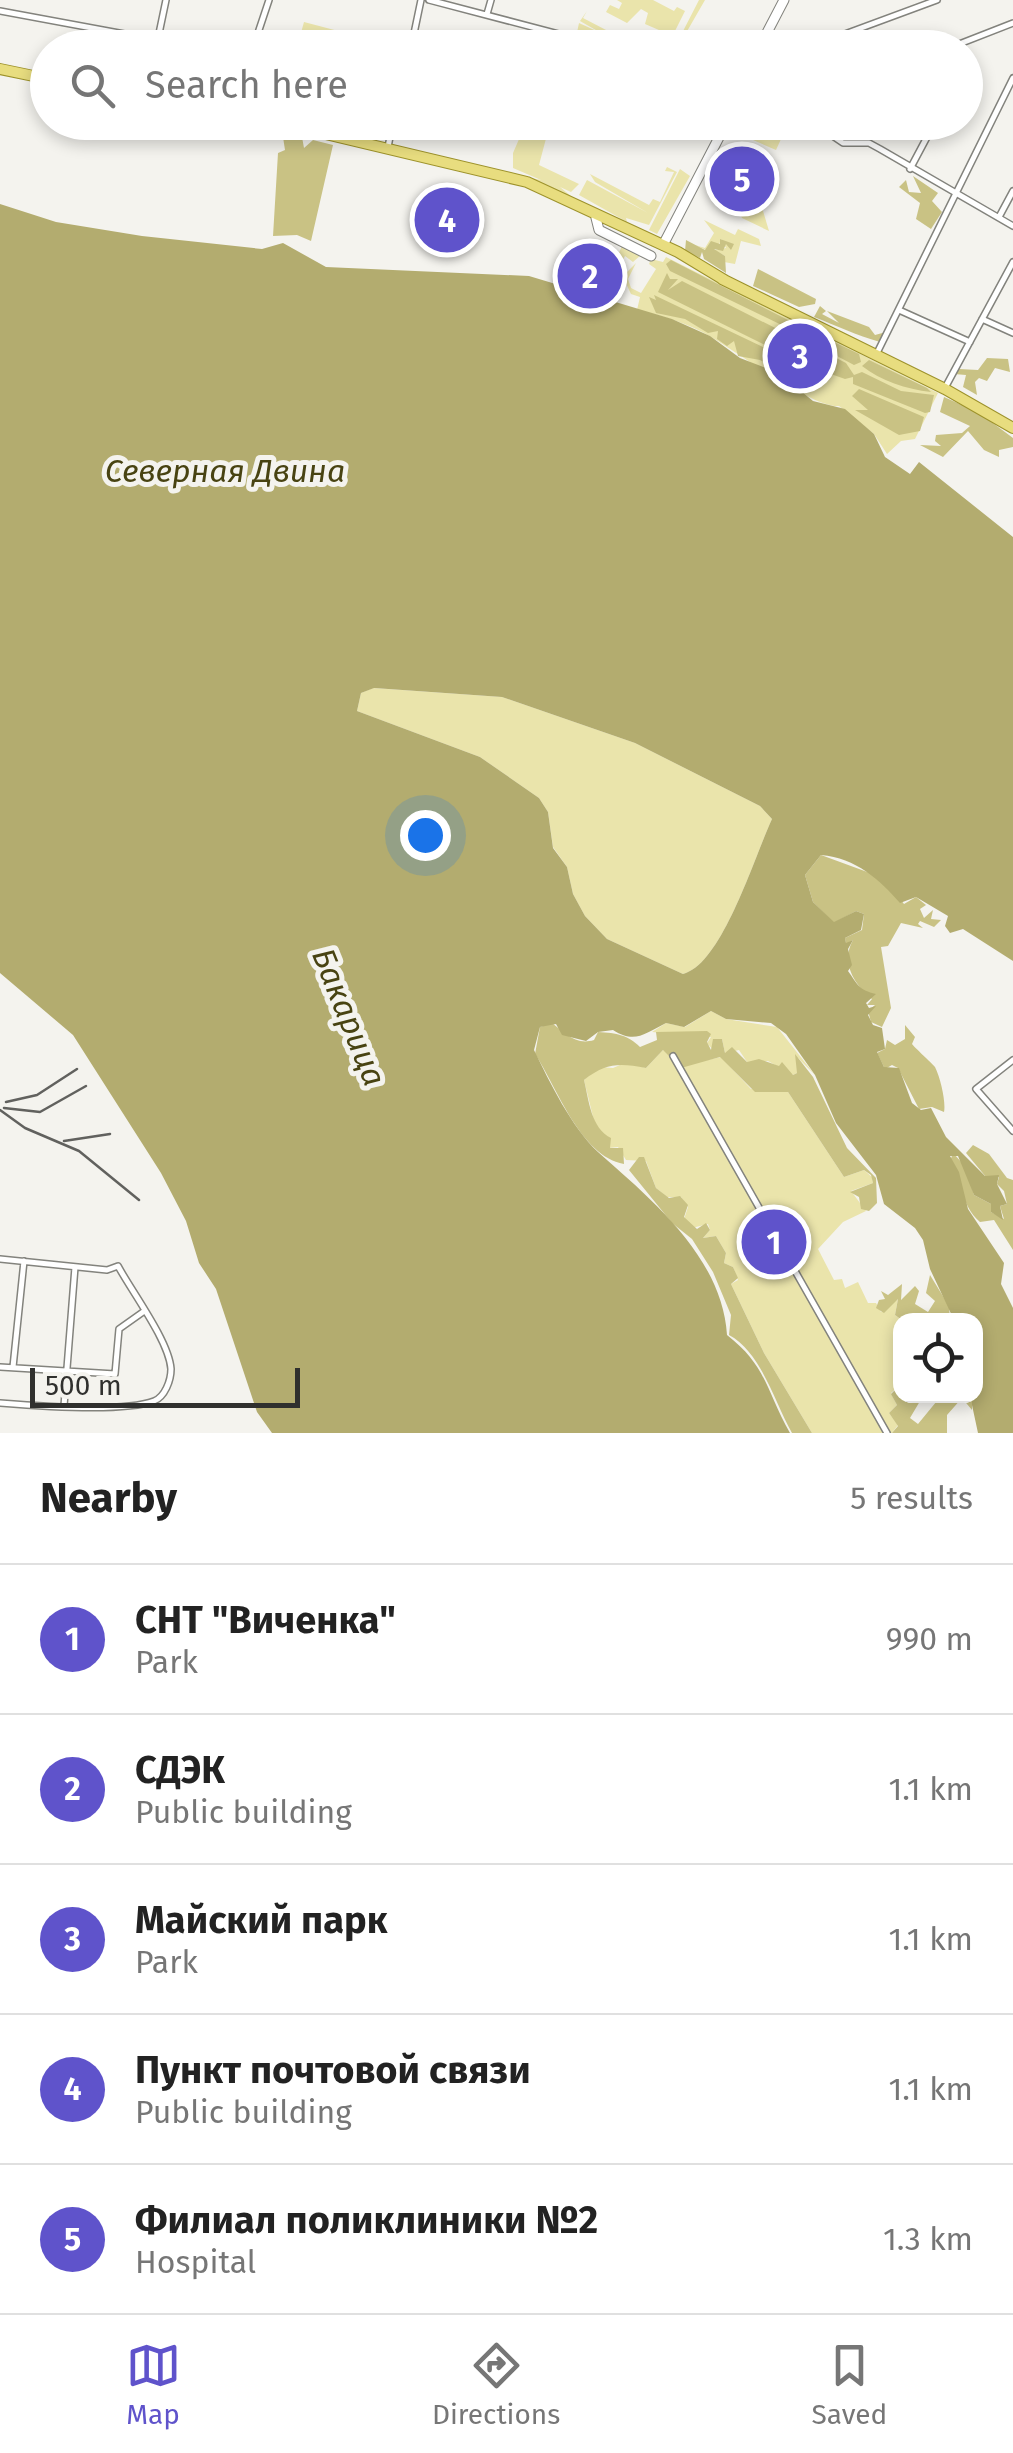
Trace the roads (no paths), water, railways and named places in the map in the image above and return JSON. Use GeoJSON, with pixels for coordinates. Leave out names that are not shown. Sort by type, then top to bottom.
{"type":"FeatureCollection","features":[{"type":"Feature","properties":{"kind":"main road"},"geometry":{"type":"LineString","coordinates":[[771,30],[786,0]]}},
{"type":"Feature","properties":{"kind":"main road"},"geometry":{"type":"LineString","coordinates":[[0,66],[30,72]]}},
{"type":"Feature","properties":{"kind":"main road"},"geometry":{"type":"LineString","coordinates":[[338,140],[516,178],[945,389],[1013,428]]}},
{"type":"Feature","properties":{"kind":"main road"},"geometry":{"type":"LineString","coordinates":[[347,140],[387,150]]}},
{"type":"Feature","properties":{"kind":"main road"},"geometry":{"type":"LineString","coordinates":[[658,248],[715,140]]}},
{"type":"Feature","properties":{"kind":"street"},"geometry":{"type":"LineString","coordinates":[[160,30],[166,0]]}},
{"type":"Feature","properties":{"kind":"street"},"geometry":{"type":"LineString","coordinates":[[259,30],[269,0]]}},
{"type":"Feature","properties":{"kind":"street"},"geometry":{"type":"LineString","coordinates":[[415,30],[421,0]]}},
{"type":"Feature","properties":{"kind":"street"},"geometry":{"type":"LineString","coordinates":[[429,0],[546,30]]}},
{"type":"Feature","properties":{"kind":"street"},"geometry":{"type":"LineString","coordinates":[[487,14],[491,0]]}},
{"type":"Feature","properties":{"kind":"street"},"geometry":{"type":"LineString","coordinates":[[856,30],[937,0]]}},
{"type":"Feature","properties":{"kind":"street"},"geometry":{"type":"LineString","coordinates":[[0,11],[107,30]]}},
{"type":"Feature","properties":{"kind":"street"},"geometry":{"type":"LineString","coordinates":[[983,35],[1013,23]]}},
{"type":"Feature","properties":{"kind":"street"},"geometry":{"type":"LineString","coordinates":[[983,136],[1013,78]]}},
{"type":"Feature","properties":{"kind":"street"},"geometry":{"type":"LineString","coordinates":[[387,150],[389,140]]}},
{"type":"Feature","properties":{"kind":"street"},"geometry":{"type":"LineString","coordinates":[[839,140],[879,148],[1013,226]]}},
{"type":"Feature","properties":{"kind":"street"},"geometry":{"type":"LineString","coordinates":[[910,169],[924,140]]}},
{"type":"Feature","properties":{"kind":"street"},"geometry":{"type":"LineString","coordinates":[[876,355],[981,140]]}},
{"type":"Feature","properties":{"kind":"street"},"geometry":{"type":"LineString","coordinates":[[999,218],[1013,191]]}},
{"type":"Feature","properties":{"kind":"street"},"geometry":{"type":"LineString","coordinates":[[945,389],[1013,262]]}},
{"type":"Feature","properties":{"kind":"street"},"geometry":{"type":"LineString","coordinates":[[899,310],[970,342]]}},
{"type":"Feature","properties":{"kind":"street"},"geometry":{"type":"LineString","coordinates":[[982,319],[1013,333]]}},
{"type":"Feature","properties":{"kind":"street"},"geometry":{"type":"LineString","coordinates":[[674,1056],[886,1433]]}},
{"type":"Feature","properties":{"kind":"street"},"geometry":{"type":"LineString","coordinates":[[1013,1060],[976,1089],[1013,1131]]}},
{"type":"Feature","properties":{"kind":"street"},"geometry":{"type":"LineString","coordinates":[[0,1259],[107,1270],[118,1266],[164,1345],[171,1370],[166,1390],[156,1400],[64,1406],[0,1404]]}},
{"type":"Feature","properties":{"kind":"street"},"geometry":{"type":"LineString","coordinates":[[13,1367],[24,1261]]}},
{"type":"Feature","properties":{"kind":"street"},"geometry":{"type":"LineString","coordinates":[[64,1406],[74,1267]]}},
{"type":"Feature","properties":{"kind":"street"},"geometry":{"type":"LineString","coordinates":[[0,1367],[115,1374],[119,1330],[143,1312]]}},
{"type":"Feature","properties":{"kind":"water"},"geometry":{"type":"Polygon","coordinates":[[[0,204],[56,222],[142,236],[262,249],[283,243],[326,267],[529,276],[672,319],[710,336],[740,358],[779,373],[813,401],[845,409],[874,434],[885,457],[910,474],[919,462],[1013,537],[1013,961],[963,929],[950,933],[945,926],[948,916],[916,897],[900,903],[856,865],[821,855],[805,875],[813,902],[834,922],[856,911],[864,914],[861,930],[845,938],[846,943],[853,940],[848,949],[852,965],[848,971],[859,986],[876,994],[866,1003],[869,1008],[876,1006],[868,1015],[873,1025],[882,1028],[885,1049],[877,1052],[884,1067],[899,1068],[912,1103],[921,1110],[931,1108],[946,1137],[985,1176],[999,1175],[997,1184],[1007,1204],[1000,1206],[1003,1220],[991,1212],[991,1204],[974,1195],[958,1156],[950,1156],[959,1172],[968,1209],[1004,1263],[1001,1284],[1013,1308],[1013,1433],[978,1433],[972,1403],[983,1403],[983,1313],[951,1313],[930,1269],[923,1240],[915,1228],[884,1204],[876,1175],[836,1123],[815,1075],[786,1034],[771,1023],[726,1019],[711,1011],[684,1027],[666,1023],[634,1037],[613,1030],[598,1032],[586,1041],[562,1035],[556,1024],[540,1027],[534,1050],[562,1104],[588,1142],[661,1210],[698,1255],[722,1307],[727,1335],[758,1369],[790,1433],[272,1433],[257,1412],[216,1289],[199,1263],[186,1221],[161,1173],[73,1035],[0,973],[0,204]],[[374,688],[361,693],[357,711],[480,757],[539,798],[548,812],[553,848],[567,867],[573,894],[585,916],[607,939],[683,974],[711,951],[724,930],[772,819],[760,806],[635,743],[502,697],[374,688]]]}},
{"type":"Feature","properties":{"kind":"railway"},"geometry":{"type":"LineString","coordinates":[[6,1102],[37,1095],[77,1069]]}},
{"type":"Feature","properties":{"kind":"railway"},"geometry":{"type":"LineString","coordinates":[[4,1108],[40,1112],[86,1086]]}},
{"type":"Feature","properties":{"kind":"railway"},"geometry":{"type":"LineString","coordinates":[[0,1110],[25,1128],[79,1151],[139,1200]]}},
{"type":"Feature","properties":{"kind":"railway"},"geometry":{"type":"LineString","coordinates":[[64,1141],[110,1134]]}},
{"type":"Feature","properties":{"kind":"place","name":"Филиал поликлиники №2"},"geometry":{"type":"Point","coordinates":[742,179]}},
{"type":"Feature","properties":{"kind":"place","name":"Пункт почтовой связи"},"geometry":{"type":"Point","coordinates":[447,220]}},
{"type":"Feature","properties":{"kind":"place","name":"СДЭК"},"geometry":{"type":"Point","coordinates":[590,276]}},
{"type":"Feature","properties":{"kind":"place","name":"Майский парк"},"geometry":{"type":"Point","coordinates":[800,356]}},
{"type":"Feature","properties":{"kind":"place","name":"СНТ \"Виченка\""},"geometry":{"type":"Point","coordinates":[774,1242]}},
{"type":"Feature","properties":{"kind":"water label","name":"Северная Двина"},"geometry":{"type":"Point","coordinates":[225,471]}},
{"type":"Feature","properties":{"kind":"water label","name":"Бакарица"},"geometry":{"type":"Point","coordinates":[349,1017]}}]}
